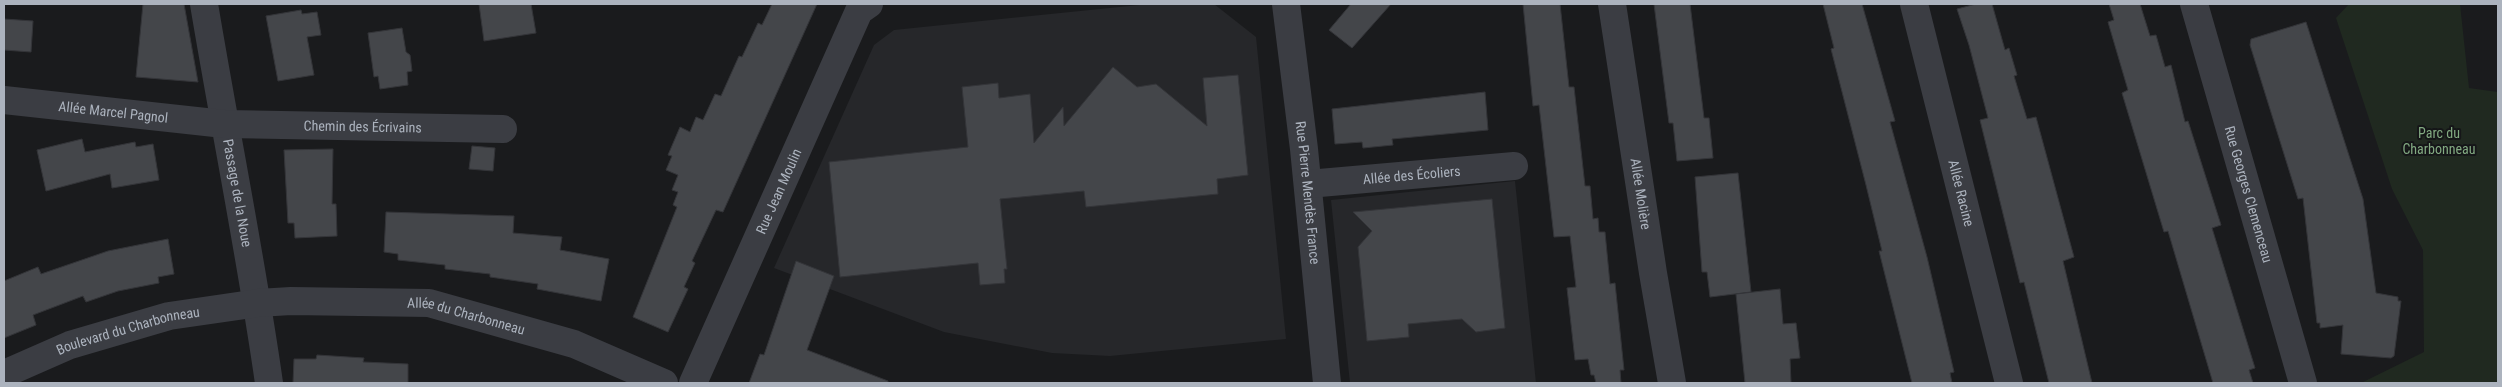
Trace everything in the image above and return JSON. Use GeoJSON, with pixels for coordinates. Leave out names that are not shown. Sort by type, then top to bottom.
{"type":"FeatureCollection","features":[{"type":"Feature","properties":{"kind":"street","name":"Passage de la Noue"},"geometry":{"type":"LineString","coordinates":[[204,4],[224,124],[258,303],[269,383]]}},
{"type":"Feature","properties":{"kind":"street","name":"Rue Jean Moulin"},"geometry":{"type":"LineString","coordinates":[[693,383],[824,85],[859,11],[869,4]]}},
{"type":"Feature","properties":{"kind":"street","name":"Rue Pierre Mendès France"},"geometry":{"type":"LineString","coordinates":[[1286,4],[1308,184],[1327,383]]}},
{"type":"Feature","properties":{"kind":"street","name":"Allée Molière"},"geometry":{"type":"LineString","coordinates":[[1612,4],[1653,273],[1672,383]]}},
{"type":"Feature","properties":{"kind":"street","name":"Allée Racine"},"geometry":{"type":"LineString","coordinates":[[1914,4],[2009,383]]}},
{"type":"Feature","properties":{"kind":"street","name":"Rue Georges Clemenceau"},"geometry":{"type":"LineString","coordinates":[[2194,4],[2303,383]]}},
{"type":"Feature","properties":{"kind":"street","name":"Allée Marcel Pagnol"},"geometry":{"type":"LineString","coordinates":[[4,100],[224,124]]}},
{"type":"Feature","properties":{"kind":"street","name":"Chemin des Écrivains"},"geometry":{"type":"LineString","coordinates":[[224,124],[503,129]]}},
{"type":"Feature","properties":{"kind":"street","name":"Allée des Écoliers"},"geometry":{"type":"LineString","coordinates":[[1308,184],[1514,166]]}},
{"type":"Feature","properties":{"kind":"street","name":"Allée du Charbonneau"},"geometry":{"type":"LineString","coordinates":[[258,303],[292,301],[429,303],[574,344],[664,383]]}},
{"type":"Feature","properties":{"kind":"street","name":"Boulevard du Charbonneau"},"geometry":{"type":"LineString","coordinates":[[4,374],[70,345],[169,316],[258,303]]}},
{"type":"Feature","properties":{"kind":"shaded area"},"geometry":{"type":"Polygon","coordinates":[[[1149,4],[1214,4],[1256,37],[1286,339],[1110,356],[1052,353],[944,332],[774,268],[874,45],[894,30],[1149,4]]]}},
{"type":"Feature","properties":{"kind":"shaded area"},"geometry":{"type":"Polygon","coordinates":[[[1515,181],[1536,383],[1350,383],[1331,200],[1515,181]]]}},
{"type":"Feature","properties":{"kind":"green space","name":"Parc du Charbonneau"},"geometry":{"type":"Polygon","coordinates":[[[2349,4],[2460,4],[2469,88],[2498,92],[2498,383],[2361,383],[2424,352],[2423,250],[2392,189],[2336,18],[2349,4]]]}},
{"type":"Feature","properties":{"kind":"building"},"geometry":{"type":"Polygon","coordinates":[[[143,4],[184,4],[198,82],[136,77],[143,4]]]}},
{"type":"Feature","properties":{"kind":"building"},"geometry":{"type":"Polygon","coordinates":[[[479,4],[531,4],[536,33],[484,41],[479,4]]]}},
{"type":"Feature","properties":{"kind":"building"},"geometry":{"type":"Polygon","coordinates":[[[772,4],[817,4],[723,212],[716,210],[692,261],[695,263],[684,287],[688,289],[668,332],[633,317],[677,207],[673,205],[678,192],[672,190],[678,175],[666,170],[672,156],[668,155],[680,127],[690,132],[696,117],[703,120],[715,94],[721,96],[739,56],[742,57],[758,23],[762,25],[772,4]]]}},
{"type":"Feature","properties":{"kind":"building"},"geometry":{"type":"Polygon","coordinates":[[[1351,4],[1391,4],[1352,48],[1329,30],[1351,4]]]}},
{"type":"Feature","properties":{"kind":"building"},"geometry":{"type":"Polygon","coordinates":[[[1523,4],[1560,4],[1569,87],[1574,87],[1585,186],[1590,186],[1593,219],[1598,218],[1599,232],[1605,232],[1610,284],[1615,283],[1624,370],[1620,370],[1621,383],[1596,383],[1594,375],[1591,375],[1588,359],[1575,360],[1567,288],[1576,287],[1570,236],[1554,237],[1539,105],[1533,106],[1523,4]]]}},
{"type":"Feature","properties":{"kind":"building"},"geometry":{"type":"Polygon","coordinates":[[[1654,4],[1690,4],[1704,118],[1709,118],[1713,158],[1677,161],[1673,123],[1669,123],[1654,4]]]}},
{"type":"Feature","properties":{"kind":"building"},"geometry":{"type":"Polygon","coordinates":[[[1823,4],[1862,4],[1895,121],[1890,122],[1927,257],[1954,372],[1950,373],[1952,383],[1912,383],[1879,251],[1882,251],[1866,185],[1831,49],[1834,48],[1823,4]]]}},
{"type":"Feature","properties":{"kind":"building"},"geometry":{"type":"Polygon","coordinates":[[[1976,4],[1992,4],[2005,50],[2009,48],[2017,75],[2014,76],[2027,119],[2036,117],[2074,257],[2063,261],[2092,383],[2049,383],[2024,282],[2020,283],[1980,120],[1988,118],[1969,45],[1957,9],[1976,4]]]}},
{"type":"Feature","properties":{"kind":"building"},"geometry":{"type":"Polygon","coordinates":[[[2109,4],[2140,4],[2150,36],[2156,35],[2165,67],[2171,65],[2185,122],[2188,121],[2221,225],[2212,228],[2255,368],[2249,370],[2253,383],[2213,383],[2168,231],[2164,232],[2122,93],[2128,90],[2108,22],[2114,20],[2109,4]]]}},
{"type":"Feature","properties":{"kind":"building"},"geometry":{"type":"Polygon","coordinates":[[[301,10],[302,14],[317,12],[321,35],[307,37],[314,75],[278,81],[266,16],[301,10]]]}},
{"type":"Feature","properties":{"kind":"building"},"geometry":{"type":"Polygon","coordinates":[[[4,19],[33,21],[31,52],[4,50],[4,19]]]}},
{"type":"Feature","properties":{"kind":"building"},"geometry":{"type":"Polygon","coordinates":[[[2306,22],[2363,199],[2376,293],[2398,297],[2398,301],[2401,301],[2394,356],[2391,358],[2341,354],[2343,325],[2320,328],[2320,323],[2317,323],[2303,198],[2298,199],[2250,45],[2251,39],[2306,22]]]}},
{"type":"Feature","properties":{"kind":"building"},"geometry":{"type":"Polygon","coordinates":[[[402,28],[406,52],[410,55],[412,71],[407,72],[408,85],[380,89],[378,76],[374,77],[368,33],[402,28]]]}},
{"type":"Feature","properties":{"kind":"building"},"geometry":{"type":"Polygon","coordinates":[[[1113,67],[1137,87],[1156,84],[1207,126],[1203,78],[1238,75],[1248,175],[1217,179],[1218,194],[1086,207],[1084,191],[1000,199],[1007,269],[1004,269],[1005,283],[980,285],[978,263],[840,277],[829,162],[968,147],[962,87],[998,83],[999,98],[1030,94],[1034,143],[1063,107],[1064,126],[1113,67]]]}},
{"type":"Feature","properties":{"kind":"building"},"geometry":{"type":"Polygon","coordinates":[[[1485,92],[1488,130],[1392,139],[1393,145],[1363,148],[1362,142],[1335,144],[1332,109],[1485,92]]]}},
{"type":"Feature","properties":{"kind":"building"},"geometry":{"type":"Polygon","coordinates":[[[82,139],[85,152],[135,142],[136,147],[153,144],[159,180],[112,188],[110,174],[46,191],[37,150],[82,139]]]}},
{"type":"Feature","properties":{"kind":"building"},"geometry":{"type":"Polygon","coordinates":[[[472,146],[495,148],[493,171],[469,169],[472,146]]]}},
{"type":"Feature","properties":{"kind":"building"},"geometry":{"type":"Polygon","coordinates":[[[333,149],[332,204],[336,204],[337,236],[295,238],[294,223],[288,223],[284,150],[333,149]]]}},
{"type":"Feature","properties":{"kind":"building"},"geometry":{"type":"Polygon","coordinates":[[[1738,173],[1751,292],[1710,297],[1707,272],[1702,272],[1695,177],[1738,173]]]}},
{"type":"Feature","properties":{"kind":"building"},"geometry":{"type":"Polygon","coordinates":[[[1492,199],[1505,328],[1476,332],[1462,319],[1408,324],[1409,337],[1367,341],[1358,247],[1372,231],[1353,212],[1492,199]]]}},
{"type":"Feature","properties":{"kind":"building"},"geometry":{"type":"Polygon","coordinates":[[[386,212],[514,216],[513,233],[562,237],[560,250],[609,259],[601,301],[537,289],[538,284],[490,277],[490,274],[445,269],[445,265],[398,260],[398,254],[384,252],[386,212]]]}},
{"type":"Feature","properties":{"kind":"building"},"geometry":{"type":"Polygon","coordinates":[[[168,239],[174,274],[158,277],[159,283],[118,291],[86,302],[83,296],[33,315],[36,325],[4,338],[4,281],[38,267],[41,274],[108,251],[168,239]]]}},
{"type":"Feature","properties":{"kind":"building"},"geometry":{"type":"Polygon","coordinates":[[[796,261],[834,276],[807,350],[888,381],[888,383],[749,383],[760,354],[764,355],[796,261]]]}},
{"type":"Feature","properties":{"kind":"building"},"geometry":{"type":"Polygon","coordinates":[[[1780,289],[1783,324],[1796,323],[1800,358],[1790,359],[1791,383],[1745,383],[1736,294],[1780,289]]]}},
{"type":"Feature","properties":{"kind":"building"},"geometry":{"type":"Polygon","coordinates":[[[317,355],[364,358],[363,362],[408,364],[408,383],[293,383],[294,359],[316,359],[317,355]]]}}]}
